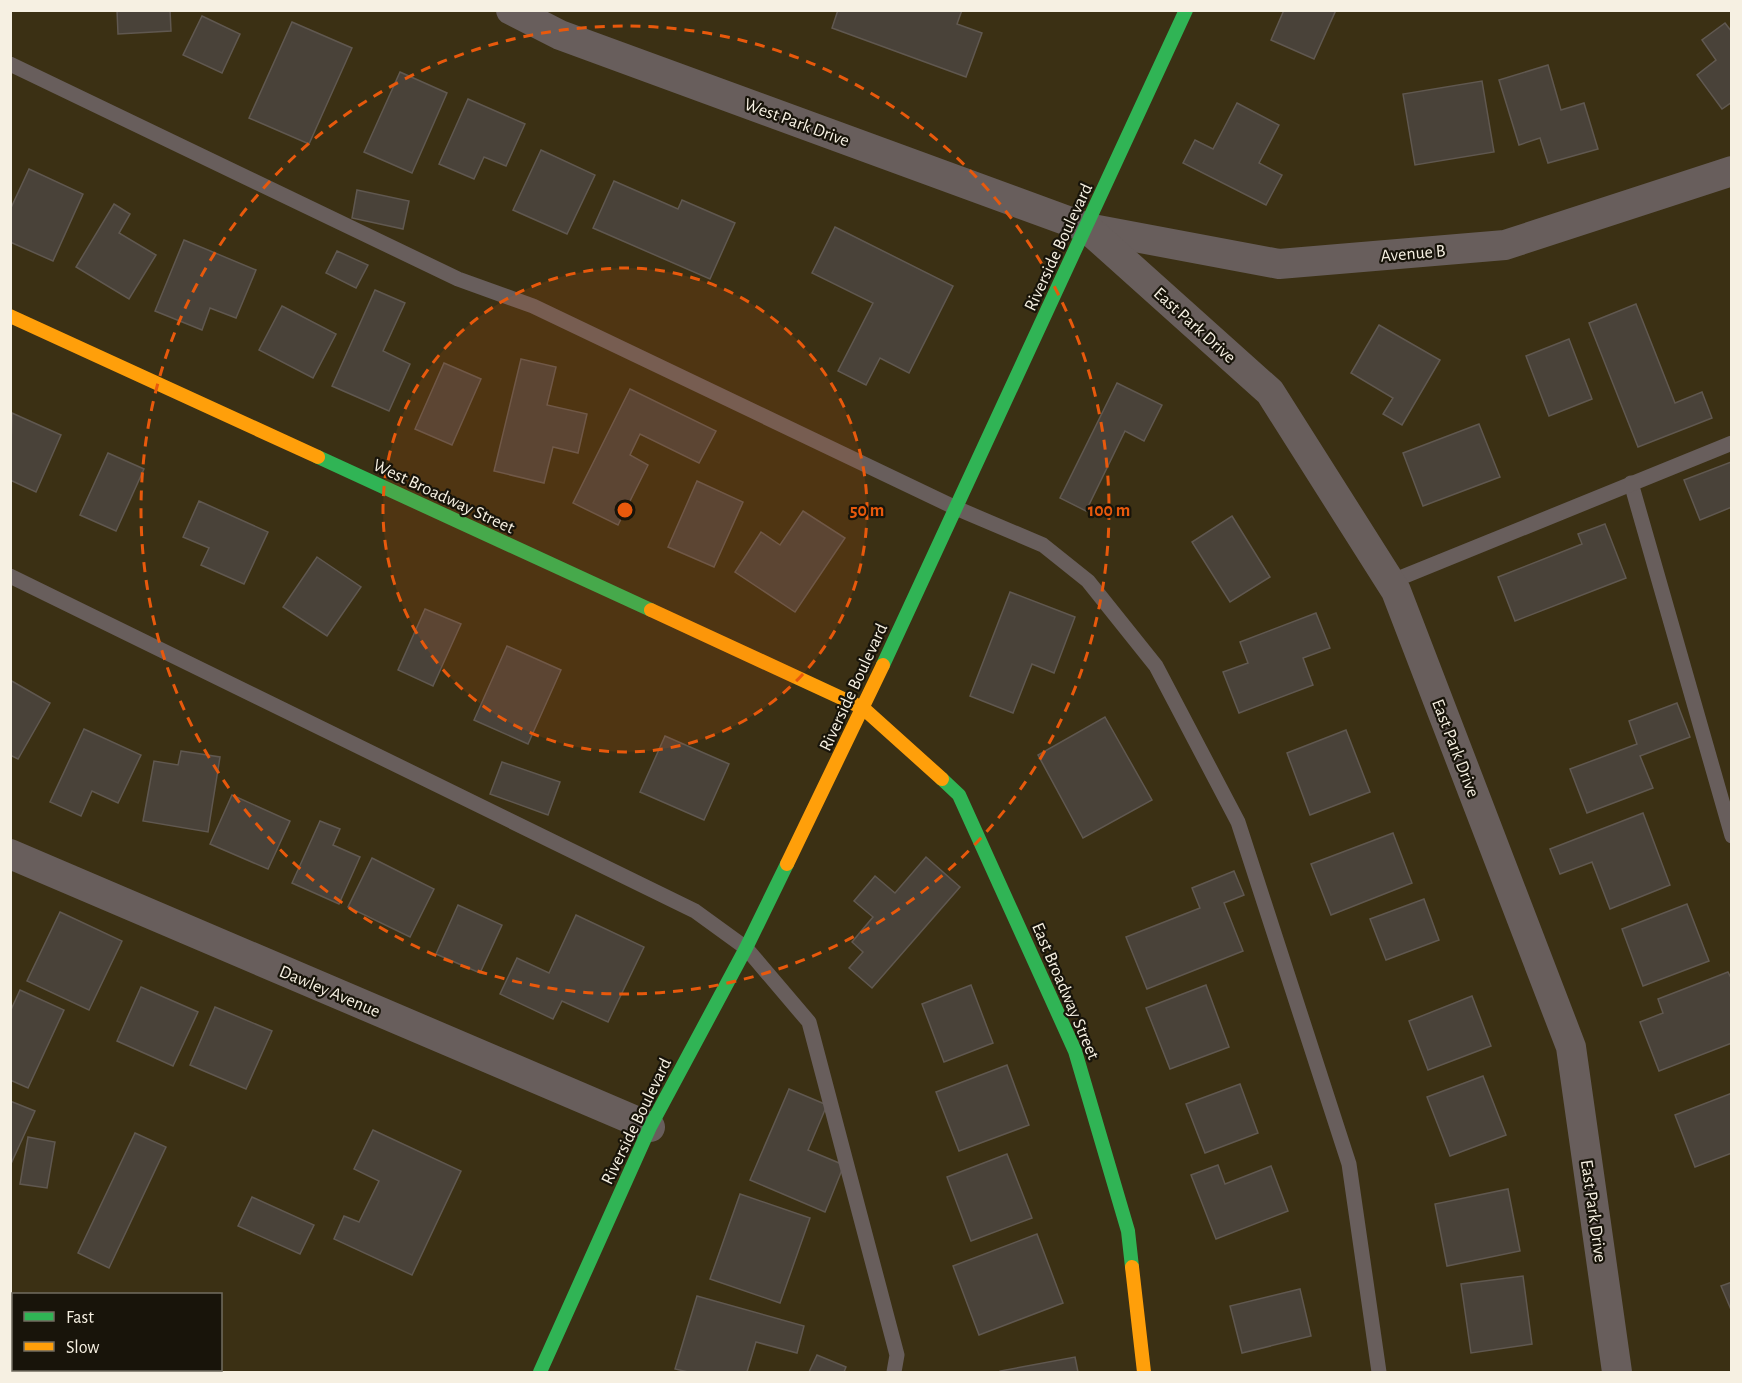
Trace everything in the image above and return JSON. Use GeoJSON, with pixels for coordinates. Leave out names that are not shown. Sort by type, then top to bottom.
{"type":"FeatureCollection","features":[{"type":"Feature","properties":{"kind":"street","name":"West Park Drive"},"geometry":{"type":"LineString","coordinates":[[511,10],[560,35],[1087,228]]}},
{"type":"Feature","properties":{"kind":"street","name":"Riverside Boulevard"},"geometry":{"type":"LineString","coordinates":[[540,1372],[650,1127],[746,948],[863,708],[1186,10]]}},
{"type":"Feature","properties":{"kind":"street","name":"Avenue B"},"geometry":{"type":"LineString","coordinates":[[1087,228],[1279,264],[1505,245],[1731,171]]}},
{"type":"Feature","properties":{"kind":"street","name":"East Park Drive"},"geometry":{"type":"LineString","coordinates":[[1087,228],[1270,392],[1396,591],[1571,1047],[1617,1372]]}},
{"type":"Feature","properties":{"kind":"street","name":"West Broadway Street"},"geometry":{"type":"LineString","coordinates":[[10,316],[863,708]]}},
{"type":"Feature","properties":{"kind":"street","name":"East Broadway Street"},"geometry":{"type":"LineString","coordinates":[[863,708],[959,795],[1075,1051],[1128,1231],[1144,1372]]}},
{"type":"Feature","properties":{"kind":"street","name":"Dawley Avenue"},"geometry":{"type":"LineString","coordinates":[[10,854],[650,1127]]}},
{"type":"Feature","properties":{"kind":"lane"},"geometry":{"type":"LineString","coordinates":[[10,64],[458,279],[533,306],[956,508],[1043,545],[1088,581],[1156,666],[1238,822],[1349,1164],[1379,1372]]}},
{"type":"Feature","properties":{"kind":"lane"},"geometry":{"type":"LineString","coordinates":[[1390,582],[1731,442]]}},
{"type":"Feature","properties":{"kind":"lane"},"geometry":{"type":"LineString","coordinates":[[1631,483],[1731,836]]}},
{"type":"Feature","properties":{"kind":"lane"},"geometry":{"type":"LineString","coordinates":[[10,576],[695,911],[746,948],[809,1022],[897,1355],[894,1372]]}},
{"type":"Feature","properties":{"kind":"shaded area"},"geometry":{"type":"Polygon","coordinates":[[[10,11],[1731,11],[1731,1372],[11,1372],[10,11]]]}},
{"type":"Feature","properties":{"kind":"building"},"geometry":{"type":"Polygon","coordinates":[[[117,10],[170,10],[171,31],[118,34],[117,10]]]}},
{"type":"Feature","properties":{"kind":"building"},"geometry":{"type":"Polygon","coordinates":[[[838,10],[962,10],[957,24],[982,33],[966,77],[832,28],[838,10]]]}},
{"type":"Feature","properties":{"kind":"building"},"geometry":{"type":"Polygon","coordinates":[[[1284,10],[1336,10],[1314,59],[1271,40],[1284,10]]]}},
{"type":"Feature","properties":{"kind":"building"},"geometry":{"type":"Polygon","coordinates":[[[202,16],[240,34],[222,73],[183,55],[202,16]]]}},
{"type":"Feature","properties":{"kind":"building"},"geometry":{"type":"Polygon","coordinates":[[[292,22],[352,48],[309,144],[249,118],[292,22]]]}},
{"type":"Feature","properties":{"kind":"building"},"geometry":{"type":"Polygon","coordinates":[[[1725,23],[1732,32],[1732,102],[1722,109],[1697,75],[1716,60],[1702,40],[1725,23]]]}},
{"type":"Feature","properties":{"kind":"building"},"geometry":{"type":"Polygon","coordinates":[[[1548,65],[1561,110],[1584,103],[1598,149],[1548,163],[1540,138],[1519,145],[1499,80],[1548,65]]]}},
{"type":"Feature","properties":{"kind":"building"},"geometry":{"type":"Polygon","coordinates":[[[400,72],[447,93],[412,173],[364,152],[400,72]]]}},
{"type":"Feature","properties":{"kind":"building"},"geometry":{"type":"Polygon","coordinates":[[[1482,81],[1494,152],[1415,165],[1403,94],[1482,81]]]}},
{"type":"Feature","properties":{"kind":"building"},"geometry":{"type":"Polygon","coordinates":[[[468,99],[525,124],[506,166],[484,157],[474,179],[439,164],[468,99]]]}},
{"type":"Feature","properties":{"kind":"building"},"geometry":{"type":"Polygon","coordinates":[[[1237,103],[1279,125],[1259,163],[1282,175],[1266,205],[1183,163],[1195,140],[1213,149],[1237,103]]]}},
{"type":"Feature","properties":{"kind":"building"},"geometry":{"type":"Polygon","coordinates":[[[541,150],[595,175],[567,234],[513,210],[541,150]]]}},
{"type":"Feature","properties":{"kind":"building"},"geometry":{"type":"Polygon","coordinates":[[[29,169],[83,194],[53,261],[10,242],[10,210],[29,169]]]}},
{"type":"Feature","properties":{"kind":"building"},"geometry":{"type":"Polygon","coordinates":[[[614,181],[678,209],[682,200],[735,223],[710,279],[593,228],[614,181]]]}},
{"type":"Feature","properties":{"kind":"building"},"geometry":{"type":"Polygon","coordinates":[[[357,190],[409,201],[403,229],[352,218],[357,190]]]}},
{"type":"Feature","properties":{"kind":"building"},"geometry":{"type":"Polygon","coordinates":[[[114,204],[130,214],[119,233],[156,255],[129,299],[76,267],[114,204]]]}},
{"type":"Feature","properties":{"kind":"building"},"geometry":{"type":"Polygon","coordinates":[[[835,227],[953,286],[909,373],[880,358],[866,385],[838,371],[873,303],[812,273],[835,227]]]}},
{"type":"Feature","properties":{"kind":"building"},"geometry":{"type":"Polygon","coordinates":[[[184,240],[256,270],[236,318],[210,308],[202,330],[155,311],[184,240]]]}},
{"type":"Feature","properties":{"kind":"building"},"geometry":{"type":"Polygon","coordinates":[[[337,251],[368,265],[356,288],[326,273],[337,251]]]}},
{"type":"Feature","properties":{"kind":"building"},"geometry":{"type":"Polygon","coordinates":[[[375,290],[405,303],[383,351],[410,364],[389,411],[332,386],[375,290]]]}},
{"type":"Feature","properties":{"kind":"building"},"geometry":{"type":"Polygon","coordinates":[[[1636,304],[1675,403],[1702,392],[1712,418],[1638,447],[1589,323],[1636,304]]]}},
{"type":"Feature","properties":{"kind":"building"},"geometry":{"type":"Polygon","coordinates":[[[282,306],[336,334],[313,378],[259,350],[282,306]]]}},
{"type":"Feature","properties":{"kind":"building"},"geometry":{"type":"Polygon","coordinates":[[[1379,325],[1440,360],[1402,425],[1383,414],[1393,398],[1351,373],[1379,325]]]}},
{"type":"Feature","properties":{"kind":"building"},"geometry":{"type":"Polygon","coordinates":[[[1569,339],[1592,399],[1549,416],[1526,356],[1569,339]]]}},
{"type":"Feature","properties":{"kind":"building"},"geometry":{"type":"Polygon","coordinates":[[[521,359],[556,367],[547,405],[587,414],[578,453],[553,447],[544,483],[494,471],[521,359]]]}},
{"type":"Feature","properties":{"kind":"building"},"geometry":{"type":"Polygon","coordinates":[[[444,363],[481,379],[452,445],[415,429],[444,363]]]}},
{"type":"Feature","properties":{"kind":"building"},"geometry":{"type":"Polygon","coordinates":[[[1117,383],[1162,405],[1144,441],[1125,431],[1086,511],[1060,498],[1117,383]]]}},
{"type":"Feature","properties":{"kind":"building"},"geometry":{"type":"Polygon","coordinates":[[[630,389],[716,431],[699,463],[640,434],[630,455],[648,465],[618,525],[573,503],[630,389]]]}},
{"type":"Feature","properties":{"kind":"building"},"geometry":{"type":"Polygon","coordinates":[[[12,413],[61,435],[36,492],[10,480],[12,413]]]}},
{"type":"Feature","properties":{"kind":"building"},"geometry":{"type":"Polygon","coordinates":[[[1479,424],[1500,477],[1423,506],[1403,453],[1479,424]]]}},
{"type":"Feature","properties":{"kind":"building"},"geometry":{"type":"Polygon","coordinates":[[[108,453],[144,469],[116,531],[80,515],[108,453]]]}},
{"type":"Feature","properties":{"kind":"building"},"geometry":{"type":"Polygon","coordinates":[[[1731,462],[1732,507],[1700,520],[1684,480],[1731,462]]]}},
{"type":"Feature","properties":{"kind":"building"},"geometry":{"type":"Polygon","coordinates":[[[697,481],[743,502],[714,567],[668,547],[697,481]]]}},
{"type":"Feature","properties":{"kind":"building"},"geometry":{"type":"Polygon","coordinates":[[[199,501],[268,532],[244,584],[201,565],[209,548],[183,537],[199,501]]]}},
{"type":"Feature","properties":{"kind":"building"},"geometry":{"type":"Polygon","coordinates":[[[803,511],[845,538],[795,612],[735,572],[761,532],[780,545],[803,511]]]}},
{"type":"Feature","properties":{"kind":"building"},"geometry":{"type":"Polygon","coordinates":[[[1232,516],[1270,577],[1230,602],[1192,542],[1232,516]]]}},
{"type":"Feature","properties":{"kind":"building"},"geometry":{"type":"Polygon","coordinates":[[[1605,524],[1626,578],[1515,621],[1498,577],[1582,544],[1578,534],[1605,524]]]}},
{"type":"Feature","properties":{"kind":"building"},"geometry":{"type":"Polygon","coordinates":[[[317,557],[361,587],[327,636],[283,607],[317,557]]]}},
{"type":"Feature","properties":{"kind":"building"},"geometry":{"type":"Polygon","coordinates":[[[1010,592],[1075,617],[1054,673],[1032,664],[1013,713],[970,696],[1010,592]]]}},
{"type":"Feature","properties":{"kind":"building"},"geometry":{"type":"Polygon","coordinates":[[[425,609],[461,624],[433,686],[398,670],[425,609]]]}},
{"type":"Feature","properties":{"kind":"building"},"geometry":{"type":"Polygon","coordinates":[[[1316,613],[1330,648],[1303,658],[1313,685],[1239,713],[1223,672],[1248,663],[1240,642],[1316,613]]]}},
{"type":"Feature","properties":{"kind":"building"},"geometry":{"type":"Polygon","coordinates":[[[507,646],[561,670],[528,744],[474,720],[507,646]]]}},
{"type":"Feature","properties":{"kind":"building"},"geometry":{"type":"Polygon","coordinates":[[[10,680],[50,703],[18,759],[10,755],[10,680]]]}},
{"type":"Feature","properties":{"kind":"building"},"geometry":{"type":"Polygon","coordinates":[[[1677,703],[1690,737],[1640,756],[1653,788],[1587,813],[1570,769],[1637,744],[1629,721],[1677,703]]]}},
{"type":"Feature","properties":{"kind":"building"},"geometry":{"type":"Polygon","coordinates":[[[1105,717],[1152,800],[1083,838],[1038,755],[1105,717]]]}},
{"type":"Feature","properties":{"kind":"building"},"geometry":{"type":"Polygon","coordinates":[[[84,729],[141,755],[118,803],[92,791],[81,816],[50,802],[84,729]]]}},
{"type":"Feature","properties":{"kind":"building"},"geometry":{"type":"Polygon","coordinates":[[[1346,730],[1370,792],[1310,815],[1287,753],[1346,730]]]}},
{"type":"Feature","properties":{"kind":"building"},"geometry":{"type":"Polygon","coordinates":[[[665,736],[729,764],[704,820],[640,792],[665,736]]]}},
{"type":"Feature","properties":{"kind":"building"},"geometry":{"type":"Polygon","coordinates":[[[181,751],[220,757],[208,832],[143,821],[154,761],[178,765],[181,751]]]}},
{"type":"Feature","properties":{"kind":"building"},"geometry":{"type":"Polygon","coordinates":[[[502,762],[560,782],[548,815],[490,794],[502,762]]]}},
{"type":"Feature","properties":{"kind":"building"},"geometry":{"type":"Polygon","coordinates":[[[232,795],[290,821],[268,869],[210,844],[232,795]]]}},
{"type":"Feature","properties":{"kind":"building"},"geometry":{"type":"Polygon","coordinates":[[[1643,813],[1670,885],[1610,909],[1592,862],[1560,874],[1550,849],[1643,813]]]}},
{"type":"Feature","properties":{"kind":"building"},"geometry":{"type":"Polygon","coordinates":[[[320,821],[340,829],[333,845],[360,857],[339,904],[292,883],[320,821]]]}},
{"type":"Feature","properties":{"kind":"building"},"geometry":{"type":"Polygon","coordinates":[[[1393,833],[1412,883],[1331,915],[1311,864],[1393,833]]]}},
{"type":"Feature","properties":{"kind":"building"},"geometry":{"type":"Polygon","coordinates":[[[926,857],[960,887],[872,988],[849,968],[863,952],[852,942],[873,917],[854,901],[875,876],[895,893],[926,857]]]}},
{"type":"Feature","properties":{"kind":"building"},"geometry":{"type":"Polygon","coordinates":[[[372,858],[434,889],[410,937],[348,907],[372,858]]]}},
{"type":"Feature","properties":{"kind":"building"},"geometry":{"type":"Polygon","coordinates":[[[1234,871],[1244,895],[1224,903],[1243,951],[1147,989],[1126,937],[1200,908],[1192,888],[1234,871]]]}},
{"type":"Feature","properties":{"kind":"building"},"geometry":{"type":"Polygon","coordinates":[[[1424,899],[1439,940],[1386,960],[1370,919],[1424,899]]]}},
{"type":"Feature","properties":{"kind":"building"},"geometry":{"type":"Polygon","coordinates":[[[1687,904],[1709,961],[1643,986],[1622,929],[1687,904]]]}},
{"type":"Feature","properties":{"kind":"building"},"geometry":{"type":"Polygon","coordinates":[[[458,905],[502,925],[480,973],[436,954],[458,905]]]}},
{"type":"Feature","properties":{"kind":"building"},"geometry":{"type":"Polygon","coordinates":[[[60,912],[122,941],[89,1010],[27,981],[60,912]]]}},
{"type":"Feature","properties":{"kind":"building"},"geometry":{"type":"Polygon","coordinates":[[[576,915],[644,947],[608,1022],[562,1001],[553,1019],[500,994],[517,958],[549,973],[576,915]]]}},
{"type":"Feature","properties":{"kind":"building"},"geometry":{"type":"Polygon","coordinates":[[[1728,972],[1732,980],[1732,1043],[1659,1071],[1640,1022],[1663,1013],[1658,999],[1728,972]]]}},
{"type":"Feature","properties":{"kind":"building"},"geometry":{"type":"Polygon","coordinates":[[[971,985],[993,1043],[944,1062],[922,1004],[971,985]]]}},
{"type":"Feature","properties":{"kind":"building"},"geometry":{"type":"Polygon","coordinates":[[[1206,985],[1229,1047],[1170,1069],[1146,1008],[1206,985]]]}},
{"type":"Feature","properties":{"kind":"building"},"geometry":{"type":"Polygon","coordinates":[[[141,987],[198,1012],[173,1066],[117,1041],[141,987]]]}},
{"type":"Feature","properties":{"kind":"building"},"geometry":{"type":"Polygon","coordinates":[[[20,990],[64,1010],[28,1088],[10,1080],[10,1012],[20,990]]]}},
{"type":"Feature","properties":{"kind":"building"},"geometry":{"type":"Polygon","coordinates":[[[1472,996],[1491,1046],[1428,1070],[1409,1021],[1472,996]]]}},
{"type":"Feature","properties":{"kind":"building"},"geometry":{"type":"Polygon","coordinates":[[[215,1007],[272,1031],[246,1089],[190,1065],[215,1007]]]}},
{"type":"Feature","properties":{"kind":"building"},"geometry":{"type":"Polygon","coordinates":[[[1007,1065],[1029,1125],[959,1151],[936,1092],[1007,1065]]]}},
{"type":"Feature","properties":{"kind":"building"},"geometry":{"type":"Polygon","coordinates":[[[1483,1076],[1506,1135],[1450,1156],[1427,1097],[1483,1076]]]}},
{"type":"Feature","properties":{"kind":"building"},"geometry":{"type":"Polygon","coordinates":[[[1240,1084],[1258,1133],[1205,1153],[1186,1104],[1240,1084]]]}},
{"type":"Feature","properties":{"kind":"building"},"geometry":{"type":"Polygon","coordinates":[[[789,1089],[827,1105],[808,1150],[844,1165],[825,1212],[750,1180],[789,1089]]]}},
{"type":"Feature","properties":{"kind":"building"},"geometry":{"type":"Polygon","coordinates":[[[1732,1093],[1732,1153],[1695,1167],[1675,1115],[1732,1093]]]}},
{"type":"Feature","properties":{"kind":"building"},"geometry":{"type":"Polygon","coordinates":[[[10,1101],[35,1111],[10,1166],[10,1101]]]}},
{"type":"Feature","properties":{"kind":"building"},"geometry":{"type":"Polygon","coordinates":[[[373,1130],[461,1171],[412,1275],[334,1239],[344,1216],[359,1222],[379,1181],[354,1169],[373,1130]]]}},
{"type":"Feature","properties":{"kind":"building"},"geometry":{"type":"Polygon","coordinates":[[[135,1133],[166,1147],[109,1268],[78,1253],[135,1133]]]}},
{"type":"Feature","properties":{"kind":"building"},"geometry":{"type":"Polygon","coordinates":[[[28,1137],[55,1142],[47,1188],[20,1184],[28,1137]]]}},
{"type":"Feature","properties":{"kind":"building"},"geometry":{"type":"Polygon","coordinates":[[[1007,1154],[1032,1218],[971,1241],[947,1177],[1007,1154]]]}},
{"type":"Feature","properties":{"kind":"building"},"geometry":{"type":"Polygon","coordinates":[[[1218,1165],[1225,1184],[1271,1166],[1288,1211],[1216,1239],[1191,1175],[1218,1165]]]}},
{"type":"Feature","properties":{"kind":"building"},"geometry":{"type":"Polygon","coordinates":[[[1508,1189],[1520,1251],[1447,1266],[1435,1204],[1508,1189]]]}},
{"type":"Feature","properties":{"kind":"building"},"geometry":{"type":"Polygon","coordinates":[[[740,1194],[810,1218],[780,1303],[710,1279],[740,1194]]]}},
{"type":"Feature","properties":{"kind":"building"},"geometry":{"type":"Polygon","coordinates":[[[252,1197],[314,1225],[300,1254],[238,1226],[252,1197]]]}},
{"type":"Feature","properties":{"kind":"building"},"geometry":{"type":"Polygon","coordinates":[[[1037,1234],[1063,1303],[979,1335],[953,1266],[1037,1234]]]}},
{"type":"Feature","properties":{"kind":"building"},"geometry":{"type":"Polygon","coordinates":[[[1523,1276],[1532,1344],[1471,1353],[1461,1284],[1523,1276]]]}},
{"type":"Feature","properties":{"kind":"building"},"geometry":{"type":"Polygon","coordinates":[[[1732,1282],[1732,1312],[1721,1286],[1732,1282]]]}},
{"type":"Feature","properties":{"kind":"building"},"geometry":{"type":"Polygon","coordinates":[[[1300,1289],[1311,1336],[1242,1353],[1230,1306],[1300,1289]]]}},
{"type":"Feature","properties":{"kind":"building"},"geometry":{"type":"Polygon","coordinates":[[[697,1296],[804,1326],[797,1353],[756,1342],[747,1372],[688,1372],[675,1369],[697,1296]]]}},
{"type":"Feature","properties":{"kind":"building"},"geometry":{"type":"Polygon","coordinates":[[[817,1355],[846,1367],[844,1372],[809,1372],[817,1355]]]}},
{"type":"Feature","properties":{"kind":"building"},"geometry":{"type":"Polygon","coordinates":[[[1075,1357],[1078,1372],[1000,1372],[1000,1371],[1075,1357]]]}},
{"type":"Feature","properties":{"kind":"traffic: fast"},"geometry":{"type":"LineString","coordinates":[[883,665],[1186,10]]}},
{"type":"Feature","properties":{"kind":"traffic: fast"},"geometry":{"type":"LineString","coordinates":[[318,457],[651,610]]}},
{"type":"Feature","properties":{"kind":"traffic: fast"},"geometry":{"type":"LineString","coordinates":[[942,779],[959,795],[1075,1051],[1128,1231],[1132,1267]]}},
{"type":"Feature","properties":{"kind":"traffic: fast"},"geometry":{"type":"LineString","coordinates":[[540,1372],[650,1127],[746,948],[787,864]]}},
{"type":"Feature","properties":{"kind":"traffic: slow"},"geometry":{"type":"LineString","coordinates":[[10,316],[318,457]]}},
{"type":"Feature","properties":{"kind":"traffic: slow"},"geometry":{"type":"LineString","coordinates":[[651,610],[863,708],[942,779]]}},
{"type":"Feature","properties":{"kind":"traffic: slow"},"geometry":{"type":"LineString","coordinates":[[787,864],[883,665]]}},
{"type":"Feature","properties":{"kind":"traffic: slow"},"geometry":{"type":"LineString","coordinates":[[1132,1267],[1144,1372]]}}]}
